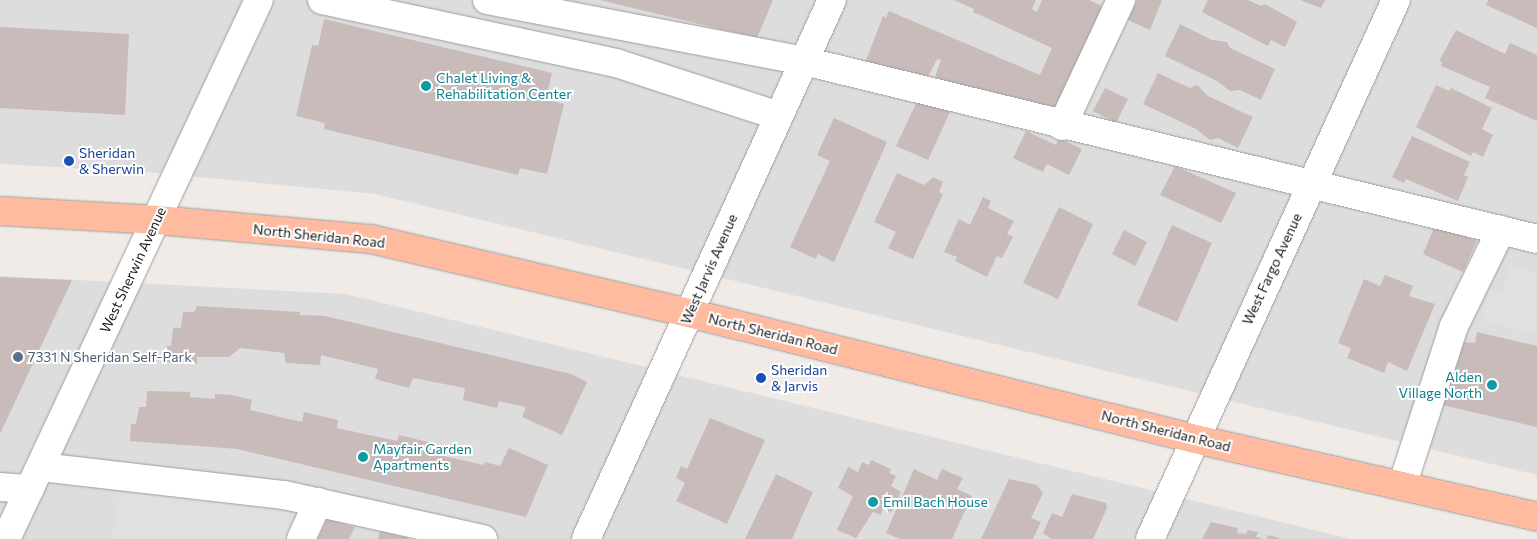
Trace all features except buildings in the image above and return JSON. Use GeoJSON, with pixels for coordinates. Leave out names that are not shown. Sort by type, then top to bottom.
{"type":"FeatureCollection","features":[{"type":"Feature","properties":{"kind":"main road","name":"North Sheridan Road"},"geometry":{"type":"LineString","coordinates":[[0,211],[157,220],[371,239],[689,313],[1195,438],[1537,517]]}},
{"type":"Feature","properties":{"kind":"street","name":"West Sherwin Avenue"},"geometry":{"type":"LineString","coordinates":[[6,539],[259,0]]}},
{"type":"Feature","properties":{"kind":"street"},"geometry":{"type":"LineString","coordinates":[[322,0],[616,63],[779,116]]}},
{"type":"Feature","properties":{"kind":"street"},"geometry":{"type":"LineString","coordinates":[[487,0],[539,5],[804,61],[1062,126],[1537,239]]}},
{"type":"Feature","properties":{"kind":"street","name":"West Jarvis Avenue"},"geometry":{"type":"LineString","coordinates":[[586,539],[832,0]]}},
{"type":"Feature","properties":{"kind":"street"},"geometry":{"type":"LineString","coordinates":[[1062,126],[1121,0]]}},
{"type":"Feature","properties":{"kind":"street","name":"West Fargo Avenue"},"geometry":{"type":"LineString","coordinates":[[1150,539],[1396,0]]}},
{"type":"Feature","properties":{"kind":"street"},"geometry":{"type":"LineString","coordinates":[[1402,486],[1454,326],[1501,230]]}},
{"type":"Feature","properties":{"kind":"street"},"geometry":{"type":"LineString","coordinates":[[0,487],[35,478],[284,495],[483,539]]}},
{"type":"Feature","properties":{"kind":"street"},"geometry":{"type":"LineString","coordinates":[[301,539],[318,502]]}},
{"type":"Feature","properties":{"kind":"shaded area"},"geometry":{"type":"Polygon","coordinates":[[[0,0],[1537,0],[1537,475],[375,194],[145,172],[0,164],[0,0]]]}},
{"type":"Feature","properties":{"kind":"shaded area"},"geometry":{"type":"Polygon","coordinates":[[[1510,266],[1537,273],[1537,335],[1481,321],[1489,289],[1503,292],[1510,266]]]}},
{"type":"Feature","properties":{"kind":"shaded area"},"geometry":{"type":"Polygon","coordinates":[[[0,276],[346,294],[1351,539],[0,539],[0,276]]]}},
{"type":"Feature","properties":{"kind":"shaded area"},"geometry":{"type":"Polygon","coordinates":[[[121,488],[184,490],[301,511],[288,539],[112,539],[121,488]]]}},
{"type":"Feature","properties":{"kind":"place","name":"Chalet Living & Rehabilitation Center"},"geometry":{"type":"Point","coordinates":[426,86]}},
{"type":"Feature","properties":{"kind":"place","name":"Sheridan & Sherwin"},"geometry":{"type":"Point","coordinates":[69,161]}},
{"type":"Feature","properties":{"kind":"place","name":"7331 N Sheridan Self-Park"},"geometry":{"type":"Point","coordinates":[18,357]}},
{"type":"Feature","properties":{"kind":"place","name":"Sheridan & Jarvis"},"geometry":{"type":"Point","coordinates":[761,378]}},
{"type":"Feature","properties":{"kind":"place","name":"Alden Village North"},"geometry":{"type":"Point","coordinates":[1492,385]}},
{"type":"Feature","properties":{"kind":"place","name":"Mayfair Garden Apartments"},"geometry":{"type":"Point","coordinates":[363,457]}},
{"type":"Feature","properties":{"kind":"place","name":"Emil Bach House"},"geometry":{"type":"Point","coordinates":[873,502]}}]}
